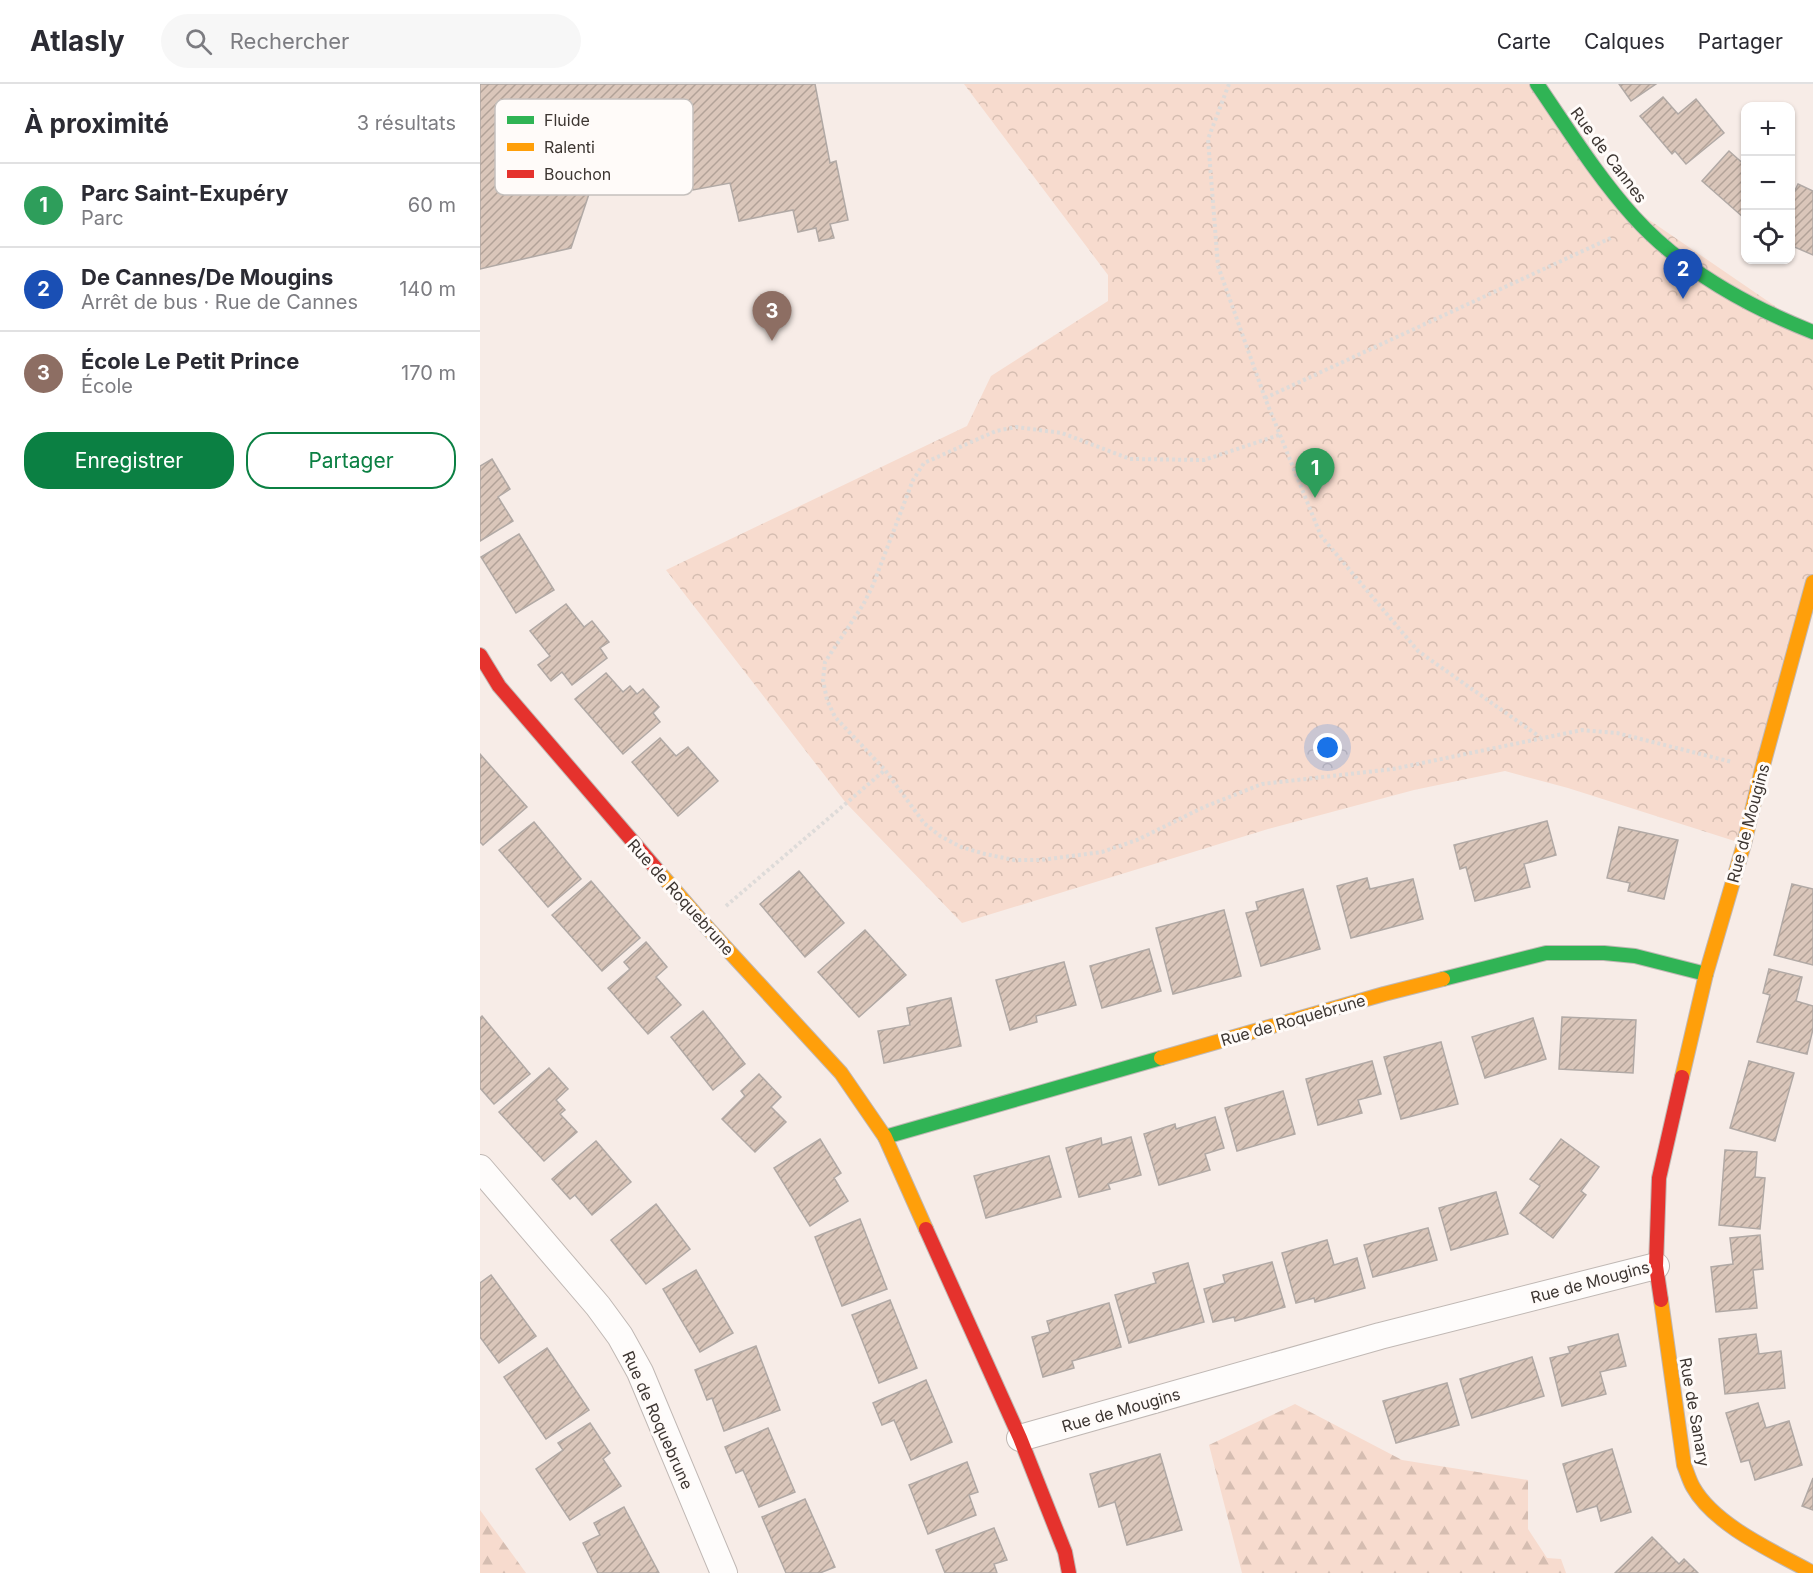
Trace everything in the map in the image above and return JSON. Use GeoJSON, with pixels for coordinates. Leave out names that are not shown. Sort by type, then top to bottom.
{"type":"FeatureCollection","features":[{"type":"Feature","properties":{"kind":"street","name":"Rue de Cannes"},"geometry":{"type":"LineString","coordinates":[[1537,84],[1617,198],[1667,248],[1709,279],[1755,307],[1787,323],[1813,332]]}},
{"type":"Feature","properties":{"kind":"street","name":"Rue de Mougins"},"geometry":{"type":"LineString","coordinates":[[1020,1438],[1380,1336],[1656,1266],[1659,1178],[1706,974],[1744,844],[1813,582]]}},
{"type":"Feature","properties":{"kind":"street","name":"Rue de Roquebrune"},"geometry":{"type":"LineString","coordinates":[[480,655],[519,711],[704,924],[841,1073],[885,1137],[1020,1438],[1065,1552],[1069,1573]]}},
{"type":"Feature","properties":{"kind":"street","name":"Rue de Roquebrune"},"geometry":{"type":"LineString","coordinates":[[885,1137],[1372,997],[1546,954],[1604,953],[1635,956],[1706,974]]}},
{"type":"Feature","properties":{"kind":"street","name":"Rue de Roquebrune"},"geometry":{"type":"LineString","coordinates":[[480,1168],[598,1306],[620,1336],[640,1371],[723,1573]]}},
{"type":"Feature","properties":{"kind":"street","name":"Rue de Sanary"},"geometry":{"type":"LineString","coordinates":[[1656,1266],[1684,1466],[1694,1488],[1709,1507],[1730,1525],[1813,1573]]}},
{"type":"Feature","properties":{"kind":"path"},"geometry":{"type":"LineString","coordinates":[[1229,84],[1208,139],[1218,266],[1279,435],[1321,536],[1418,651],[1541,737]]}},
{"type":"Feature","properties":{"kind":"path"},"geometry":{"type":"LineString","coordinates":[[1265,398],[1613,237]]}},
{"type":"Feature","properties":{"kind":"path"},"geometry":{"type":"LineString","coordinates":[[1279,435],[1204,460],[1130,459],[1062,433],[1016,427],[996,431],[924,463],[914,480],[868,595],[825,662],[823,680],[827,700],[835,717],[885,770],[924,823],[940,836],[961,847],[1014,860],[1041,860],[1102,852],[1137,840],[1233,794],[1262,784],[1393,769],[1582,730],[1617,733],[1762,769]]}},
{"type":"Feature","properties":{"kind":"path"},"geometry":{"type":"LineString","coordinates":[[704,924],[885,770]]}},
{"type":"Feature","properties":{"kind":"green space"},"geometry":{"type":"Polygon","coordinates":[[[964,84],[1537,84],[1617,198],[1813,332],[1813,582],[1744,844],[1568,788],[1505,771],[1414,790],[1268,829],[962,923],[846,803],[666,570],[967,426],[991,376],[1108,301],[1108,275],[964,84]]]}},
{"type":"Feature","properties":{"kind":"green space"},"geometry":{"type":"Polygon","coordinates":[[[1295,1404],[1402,1460],[1528,1480],[1528,1529],[1547,1558],[1561,1559],[1566,1573],[1242,1573],[1209,1445],[1295,1404]]]}},
{"type":"Feature","properties":{"kind":"green space"},"geometry":{"type":"Polygon","coordinates":[[[480,1510],[526,1573],[480,1573],[480,1510]]]}},
{"type":"Feature","properties":{"kind":"building"},"geometry":{"type":"Polygon","coordinates":[[[480,84],[815,84],[830,163],[836,161],[848,220],[830,224],[834,238],[819,241],[816,228],[798,232],[793,210],[739,221],[730,183],[693,190],[693,99],[495,99],[495,195],[589,195],[571,248],[480,269],[480,84]]]}},
{"type":"Feature","properties":{"kind":"building"},"geometry":{"type":"Polygon","coordinates":[[[1619,84],[1656,84],[1631,101],[1619,84]]]}},
{"type":"Feature","properties":{"kind":"building"},"geometry":{"type":"Polygon","coordinates":[[[1663,97],[1678,114],[1696,99],[1724,133],[1686,164],[1675,151],[1672,154],[1640,116],[1663,97]]]}},
{"type":"Feature","properties":{"kind":"building"},"geometry":{"type":"Polygon","coordinates":[[[1729,151],[1741,162],[1741,215],[1702,181],[1729,151]]]}},
{"type":"Feature","properties":{"kind":"building"},"geometry":{"type":"Polygon","coordinates":[[[1798,184],[1813,191],[1813,255],[1795,247],[1795,190],[1798,184]]]}},
{"type":"Feature","properties":{"kind":"building"},"geometry":{"type":"Polygon","coordinates":[[[492,459],[510,489],[498,497],[513,521],[480,541],[480,466],[492,459]]]}},
{"type":"Feature","properties":{"kind":"building"},"geometry":{"type":"Polygon","coordinates":[[[519,534],[554,590],[516,613],[481,557],[519,534]]]}},
{"type":"Feature","properties":{"kind":"building"},"geometry":{"type":"Polygon","coordinates":[[[566,604],[584,627],[592,621],[609,642],[600,648],[607,658],[572,685],[562,672],[551,681],[538,665],[550,656],[530,631],[566,604]]]}},
{"type":"Feature","properties":{"kind":"building"},"geometry":{"type":"Polygon","coordinates":[[[606,673],[623,692],[630,686],[637,694],[643,689],[659,707],[653,713],[660,722],[623,754],[575,699],[606,673]]]}},
{"type":"Feature","properties":{"kind":"building"},"geometry":{"type":"Polygon","coordinates":[[[660,738],[676,756],[688,747],[718,781],[678,816],[632,762],[660,738]]]}},
{"type":"Feature","properties":{"kind":"building"},"geometry":{"type":"Polygon","coordinates":[[[480,754],[527,807],[483,845],[480,842],[480,754]]]}},
{"type":"Feature","properties":{"kind":"building"},"geometry":{"type":"Polygon","coordinates":[[[1547,821],[1556,855],[1524,864],[1530,887],[1475,901],[1466,867],[1460,869],[1454,845],[1547,821]]]}},
{"type":"Feature","properties":{"kind":"building"},"geometry":{"type":"Polygon","coordinates":[[[534,822],[581,879],[548,907],[499,850],[534,822]]]}},
{"type":"Feature","properties":{"kind":"building"},"geometry":{"type":"Polygon","coordinates":[[[1619,827],[1678,840],[1664,899],[1628,891],[1630,883],[1607,878],[1619,827]]]}},
{"type":"Feature","properties":{"kind":"building"},"geometry":{"type":"Polygon","coordinates":[[[799,871],[844,923],[805,957],[760,904],[799,871]]]}},
{"type":"Feature","properties":{"kind":"building"},"geometry":{"type":"Polygon","coordinates":[[[1367,878],[1370,889],[1413,879],[1423,919],[1351,938],[1337,886],[1367,878]]]}},
{"type":"Feature","properties":{"kind":"building"},"geometry":{"type":"Polygon","coordinates":[[[591,881],[640,938],[602,971],[552,915],[591,881]]]}},
{"type":"Feature","properties":{"kind":"building"},"geometry":{"type":"Polygon","coordinates":[[[1792,884],[1813,889],[1813,965],[1774,955],[1792,884]]]}},
{"type":"Feature","properties":{"kind":"building"},"geometry":{"type":"Polygon","coordinates":[[[1303,889],[1320,949],[1261,966],[1246,913],[1258,910],[1256,902],[1303,889]]]}},
{"type":"Feature","properties":{"kind":"building"},"geometry":{"type":"Polygon","coordinates":[[[1224,910],[1241,976],[1173,994],[1156,928],[1224,910]]]}},
{"type":"Feature","properties":{"kind":"building"},"geometry":{"type":"Polygon","coordinates":[[[865,930],[906,975],[859,1017],[818,972],[865,930]]]}},
{"type":"Feature","properties":{"kind":"building"},"geometry":{"type":"Polygon","coordinates":[[[646,942],[667,967],[656,977],[681,1005],[648,1034],[608,988],[630,969],[624,962],[646,942]]]}},
{"type":"Feature","properties":{"kind":"building"},"geometry":{"type":"Polygon","coordinates":[[[1149,949],[1161,991],[1102,1008],[1090,966],[1149,949]]]}},
{"type":"Feature","properties":{"kind":"building"},"geometry":{"type":"Polygon","coordinates":[[[1064,962],[1076,1005],[1036,1016],[1037,1022],[1010,1030],[996,980],[1064,962]]]}},
{"type":"Feature","properties":{"kind":"building"},"geometry":{"type":"Polygon","coordinates":[[[1769,969],[1802,977],[1796,1001],[1813,1006],[1813,1029],[1807,1054],[1757,1042],[1770,995],[1763,993],[1769,969]]]}},
{"type":"Feature","properties":{"kind":"building"},"geometry":{"type":"Polygon","coordinates":[[[951,998],[961,1046],[884,1063],[878,1031],[910,1025],[907,1008],[951,998]]]}},
{"type":"Feature","properties":{"kind":"building"},"geometry":{"type":"Polygon","coordinates":[[[703,1011],[745,1064],[713,1090],[671,1037],[703,1011]]]}},
{"type":"Feature","properties":{"kind":"building"},"geometry":{"type":"Polygon","coordinates":[[[482,1016],[530,1074],[494,1104],[480,1088],[480,1018],[482,1016]]]}},
{"type":"Feature","properties":{"kind":"building"},"geometry":{"type":"Polygon","coordinates":[[[1562,1017],[1636,1020],[1633,1073],[1559,1069],[1562,1017]]]}},
{"type":"Feature","properties":{"kind":"building"},"geometry":{"type":"Polygon","coordinates":[[[1533,1018],[1546,1059],[1485,1078],[1472,1037],[1533,1018]]]}},
{"type":"Feature","properties":{"kind":"building"},"geometry":{"type":"Polygon","coordinates":[[[1441,1042],[1458,1104],[1401,1119],[1384,1057],[1441,1042]]]}},
{"type":"Feature","properties":{"kind":"building"},"geometry":{"type":"Polygon","coordinates":[[[1372,1061],[1381,1094],[1358,1100],[1362,1113],[1318,1125],[1306,1079],[1372,1061]]]}},
{"type":"Feature","properties":{"kind":"building"},"geometry":{"type":"Polygon","coordinates":[[[1749,1061],[1794,1073],[1775,1141],[1730,1128],[1749,1061]]]}},
{"type":"Feature","properties":{"kind":"building"},"geometry":{"type":"Polygon","coordinates":[[[549,1068],[568,1089],[556,1100],[565,1110],[560,1114],[577,1132],[544,1161],[499,1112],[549,1068]]]}},
{"type":"Feature","properties":{"kind":"building"},"geometry":{"type":"Polygon","coordinates":[[[759,1074],[781,1097],[771,1107],[786,1122],[755,1152],[722,1119],[745,1096],[741,1091],[759,1074]]]}},
{"type":"Feature","properties":{"kind":"building"},"geometry":{"type":"Polygon","coordinates":[[[1283,1091],[1295,1134],[1237,1151],[1225,1108],[1283,1091]]]}},
{"type":"Feature","properties":{"kind":"building"},"geometry":{"type":"Polygon","coordinates":[[[1215,1117],[1224,1148],[1205,1154],[1210,1170],[1159,1185],[1144,1134],[1175,1124],[1176,1129],[1215,1117]]]}},
{"type":"Feature","properties":{"kind":"building"},"geometry":{"type":"Polygon","coordinates":[[[1131,1137],[1141,1175],[1108,1184],[1110,1189],[1079,1197],[1066,1148],[1101,1138],[1102,1145],[1131,1137]]]}},
{"type":"Feature","properties":{"kind":"building"},"geometry":{"type":"Polygon","coordinates":[[[820,1139],[841,1173],[834,1178],[848,1201],[810,1226],[774,1168],[820,1139]]]}},
{"type":"Feature","properties":{"kind":"building"},"geometry":{"type":"Polygon","coordinates":[[[1561,1139],[1599,1167],[1581,1191],[1586,1195],[1553,1238],[1520,1213],[1540,1186],[1530,1179],[1561,1139]]]}},
{"type":"Feature","properties":{"kind":"building"},"geometry":{"type":"Polygon","coordinates":[[[596,1141],[631,1182],[592,1215],[575,1195],[570,1199],[552,1179],[596,1141]]]}},
{"type":"Feature","properties":{"kind":"building"},"geometry":{"type":"Polygon","coordinates":[[[1725,1150],[1757,1152],[1755,1177],[1765,1178],[1760,1229],[1719,1225],[1725,1150]]]}},
{"type":"Feature","properties":{"kind":"building"},"geometry":{"type":"Polygon","coordinates":[[[1049,1156],[1061,1197],[986,1218],[974,1176],[1049,1156]]]}},
{"type":"Feature","properties":{"kind":"building"},"geometry":{"type":"Polygon","coordinates":[[[1496,1192],[1508,1234],[1451,1250],[1439,1208],[1496,1192]]]}},
{"type":"Feature","properties":{"kind":"building"},"geometry":{"type":"Polygon","coordinates":[[[656,1204],[690,1249],[646,1284],[611,1240],[656,1204]]]}},
{"type":"Feature","properties":{"kind":"building"},"geometry":{"type":"Polygon","coordinates":[[[860,1219],[887,1289],[842,1306],[815,1237],[860,1219]]]}},
{"type":"Feature","properties":{"kind":"building"},"geometry":{"type":"Polygon","coordinates":[[[1428,1228],[1437,1260],[1373,1277],[1364,1245],[1428,1228]]]}},
{"type":"Feature","properties":{"kind":"building"},"geometry":{"type":"Polygon","coordinates":[[[1760,1235],[1763,1269],[1753,1270],[1757,1308],[1716,1312],[1711,1267],[1733,1264],[1730,1238],[1760,1235]]]}},
{"type":"Feature","properties":{"kind":"building"},"geometry":{"type":"Polygon","coordinates":[[[1327,1240],[1334,1265],[1357,1258],[1365,1288],[1315,1302],[1314,1298],[1296,1303],[1282,1253],[1327,1240]]]}},
{"type":"Feature","properties":{"kind":"building"},"geometry":{"type":"Polygon","coordinates":[[[1272,1262],[1285,1307],[1235,1321],[1234,1317],[1213,1322],[1204,1289],[1225,1283],[1223,1275],[1272,1262]]]}},
{"type":"Feature","properties":{"kind":"building"},"geometry":{"type":"Polygon","coordinates":[[[1188,1263],[1204,1322],[1129,1343],[1115,1295],[1156,1283],[1153,1273],[1188,1263]]]}},
{"type":"Feature","properties":{"kind":"building"},"geometry":{"type":"Polygon","coordinates":[[[696,1270],[733,1333],[700,1352],[663,1289],[696,1270]]]}},
{"type":"Feature","properties":{"kind":"building"},"geometry":{"type":"Polygon","coordinates":[[[491,1275],[536,1336],[499,1363],[480,1337],[480,1283],[491,1275]]]}},
{"type":"Feature","properties":{"kind":"building"},"geometry":{"type":"Polygon","coordinates":[[[890,1300],[917,1368],[879,1383],[852,1315],[890,1300]]]}},
{"type":"Feature","properties":{"kind":"building"},"geometry":{"type":"Polygon","coordinates":[[[1109,1303],[1121,1347],[1072,1361],[1074,1368],[1043,1377],[1032,1337],[1050,1332],[1047,1321],[1109,1303]]]}},
{"type":"Feature","properties":{"kind":"building"},"geometry":{"type":"Polygon","coordinates":[[[1618,1334],[1626,1366],[1600,1372],[1606,1394],[1562,1406],[1550,1358],[1570,1353],[1568,1347],[1618,1334]]]}},
{"type":"Feature","properties":{"kind":"building"},"geometry":{"type":"Polygon","coordinates":[[[1756,1334],[1759,1354],[1781,1351],[1785,1388],[1725,1394],[1719,1339],[1756,1334]]]}},
{"type":"Feature","properties":{"kind":"building"},"geometry":{"type":"Polygon","coordinates":[[[756,1346],[780,1410],[724,1431],[712,1398],[707,1400],[695,1370],[756,1346]]]}},
{"type":"Feature","properties":{"kind":"building"},"geometry":{"type":"Polygon","coordinates":[[[547,1348],[589,1410],[546,1439],[504,1377],[547,1348]]]}},
{"type":"Feature","properties":{"kind":"building"},"geometry":{"type":"Polygon","coordinates":[[[1532,1357],[1544,1396],[1472,1418],[1460,1379],[1532,1357]]]}},
{"type":"Feature","properties":{"kind":"building"},"geometry":{"type":"Polygon","coordinates":[[[926,1380],[952,1442],[911,1460],[894,1420],[882,1425],[873,1403],[926,1380]]]}},
{"type":"Feature","properties":{"kind":"building"},"geometry":{"type":"Polygon","coordinates":[[[1447,1383],[1459,1425],[1396,1443],[1383,1401],[1447,1383]]]}},
{"type":"Feature","properties":{"kind":"building"},"geometry":{"type":"Polygon","coordinates":[[[1758,1403],[1766,1428],[1789,1421],[1802,1465],[1755,1480],[1749,1460],[1741,1462],[1726,1413],[1758,1403]]]}},
{"type":"Feature","properties":{"kind":"building"},"geometry":{"type":"Polygon","coordinates":[[[590,1423],[610,1453],[603,1459],[621,1486],[570,1520],[536,1469],[563,1450],[558,1443],[590,1423]]]}},
{"type":"Feature","properties":{"kind":"building"},"geometry":{"type":"Polygon","coordinates":[[[768,1428],[795,1492],[759,1507],[743,1470],[736,1473],[725,1447],[768,1428]]]}},
{"type":"Feature","properties":{"kind":"building"},"geometry":{"type":"Polygon","coordinates":[[[1612,1449],[1631,1512],[1601,1521],[1597,1506],[1577,1512],[1563,1464],[1612,1449]]]}},
{"type":"Feature","properties":{"kind":"building"},"geometry":{"type":"Polygon","coordinates":[[[1160,1454],[1182,1530],[1127,1545],[1115,1502],[1099,1507],[1090,1474],[1160,1454]]]}},
{"type":"Feature","properties":{"kind":"building"},"geometry":{"type":"Polygon","coordinates":[[[967,1462],[978,1492],[969,1495],[976,1515],[928,1534],[909,1485],[967,1462]]]}},
{"type":"Feature","properties":{"kind":"building"},"geometry":{"type":"Polygon","coordinates":[[[1813,1478],[1813,1510],[1802,1506],[1813,1478]]]}},
{"type":"Feature","properties":{"kind":"building"},"geometry":{"type":"Polygon","coordinates":[[[805,1499],[835,1567],[820,1573],[786,1573],[762,1517],[805,1499]]]}},
{"type":"Feature","properties":{"kind":"building"},"geometry":{"type":"Polygon","coordinates":[[[624,1507],[659,1573],[598,1573],[583,1543],[600,1535],[594,1523],[624,1507]]]}},
{"type":"Feature","properties":{"kind":"building"},"geometry":{"type":"Polygon","coordinates":[[[994,1528],[1007,1560],[994,1564],[997,1573],[945,1573],[936,1550],[994,1528]]]}},
{"type":"Feature","properties":{"kind":"building"},"geometry":{"type":"Polygon","coordinates":[[[1652,1537],[1679,1564],[1684,1559],[1698,1573],[1615,1573],[1652,1537]]]}},
{"type":"Feature","properties":{"kind":"traffic: fast"},"geometry":{"type":"LineString","coordinates":[[1537,84],[1608,185],[1634,217],[1673,254],[1694,270],[1740,298],[1813,332]]}},
{"type":"Feature","properties":{"kind":"traffic: fast"},"geometry":{"type":"LineString","coordinates":[[1443,979],[1546,953],[1604,953],[1635,956],[1706,974]]}},
{"type":"Feature","properties":{"kind":"traffic: fast"},"geometry":{"type":"LineString","coordinates":[[885,1137],[1161,1058]]}},
{"type":"Feature","properties":{"kind":"traffic: slow"},"geometry":{"type":"LineString","coordinates":[[1682,1077],[1706,974],[1744,844],[1813,582]]}},
{"type":"Feature","properties":{"kind":"traffic: slow"},"geometry":{"type":"LineString","coordinates":[[659,872],[841,1073],[885,1137],[926,1229]]}},
{"type":"Feature","properties":{"kind":"traffic: slow"},"geometry":{"type":"LineString","coordinates":[[1161,1058],[1443,979]]}},
{"type":"Feature","properties":{"kind":"traffic: slow"},"geometry":{"type":"LineString","coordinates":[[1661,1300],[1684,1465],[1693,1487],[1703,1501],[1731,1526],[1764,1547],[1813,1573]]}},
{"type":"Feature","properties":{"kind":"traffic: jam"},"geometry":{"type":"LineString","coordinates":[[480,655],[499,686],[659,872]]}},
{"type":"Feature","properties":{"kind":"traffic: jam"},"geometry":{"type":"LineString","coordinates":[[1661,1300],[1656,1266],[1659,1178],[1682,1077]]}},
{"type":"Feature","properties":{"kind":"traffic: jam"},"geometry":{"type":"LineString","coordinates":[[926,1229],[1020,1438],[1065,1552],[1069,1573]]}},
{"type":"Feature","properties":{"kind":"place","name":"De Cannes/De Mougins"},"geometry":{"type":"Point","coordinates":[1683,299]}},
{"type":"Feature","properties":{"kind":"place","name":"École Le Petit Prince"},"geometry":{"type":"Point","coordinates":[772,341]}},
{"type":"Feature","properties":{"kind":"place","name":"Parc Saint-Exupéry"},"geometry":{"type":"Point","coordinates":[1315,498]}}]}
